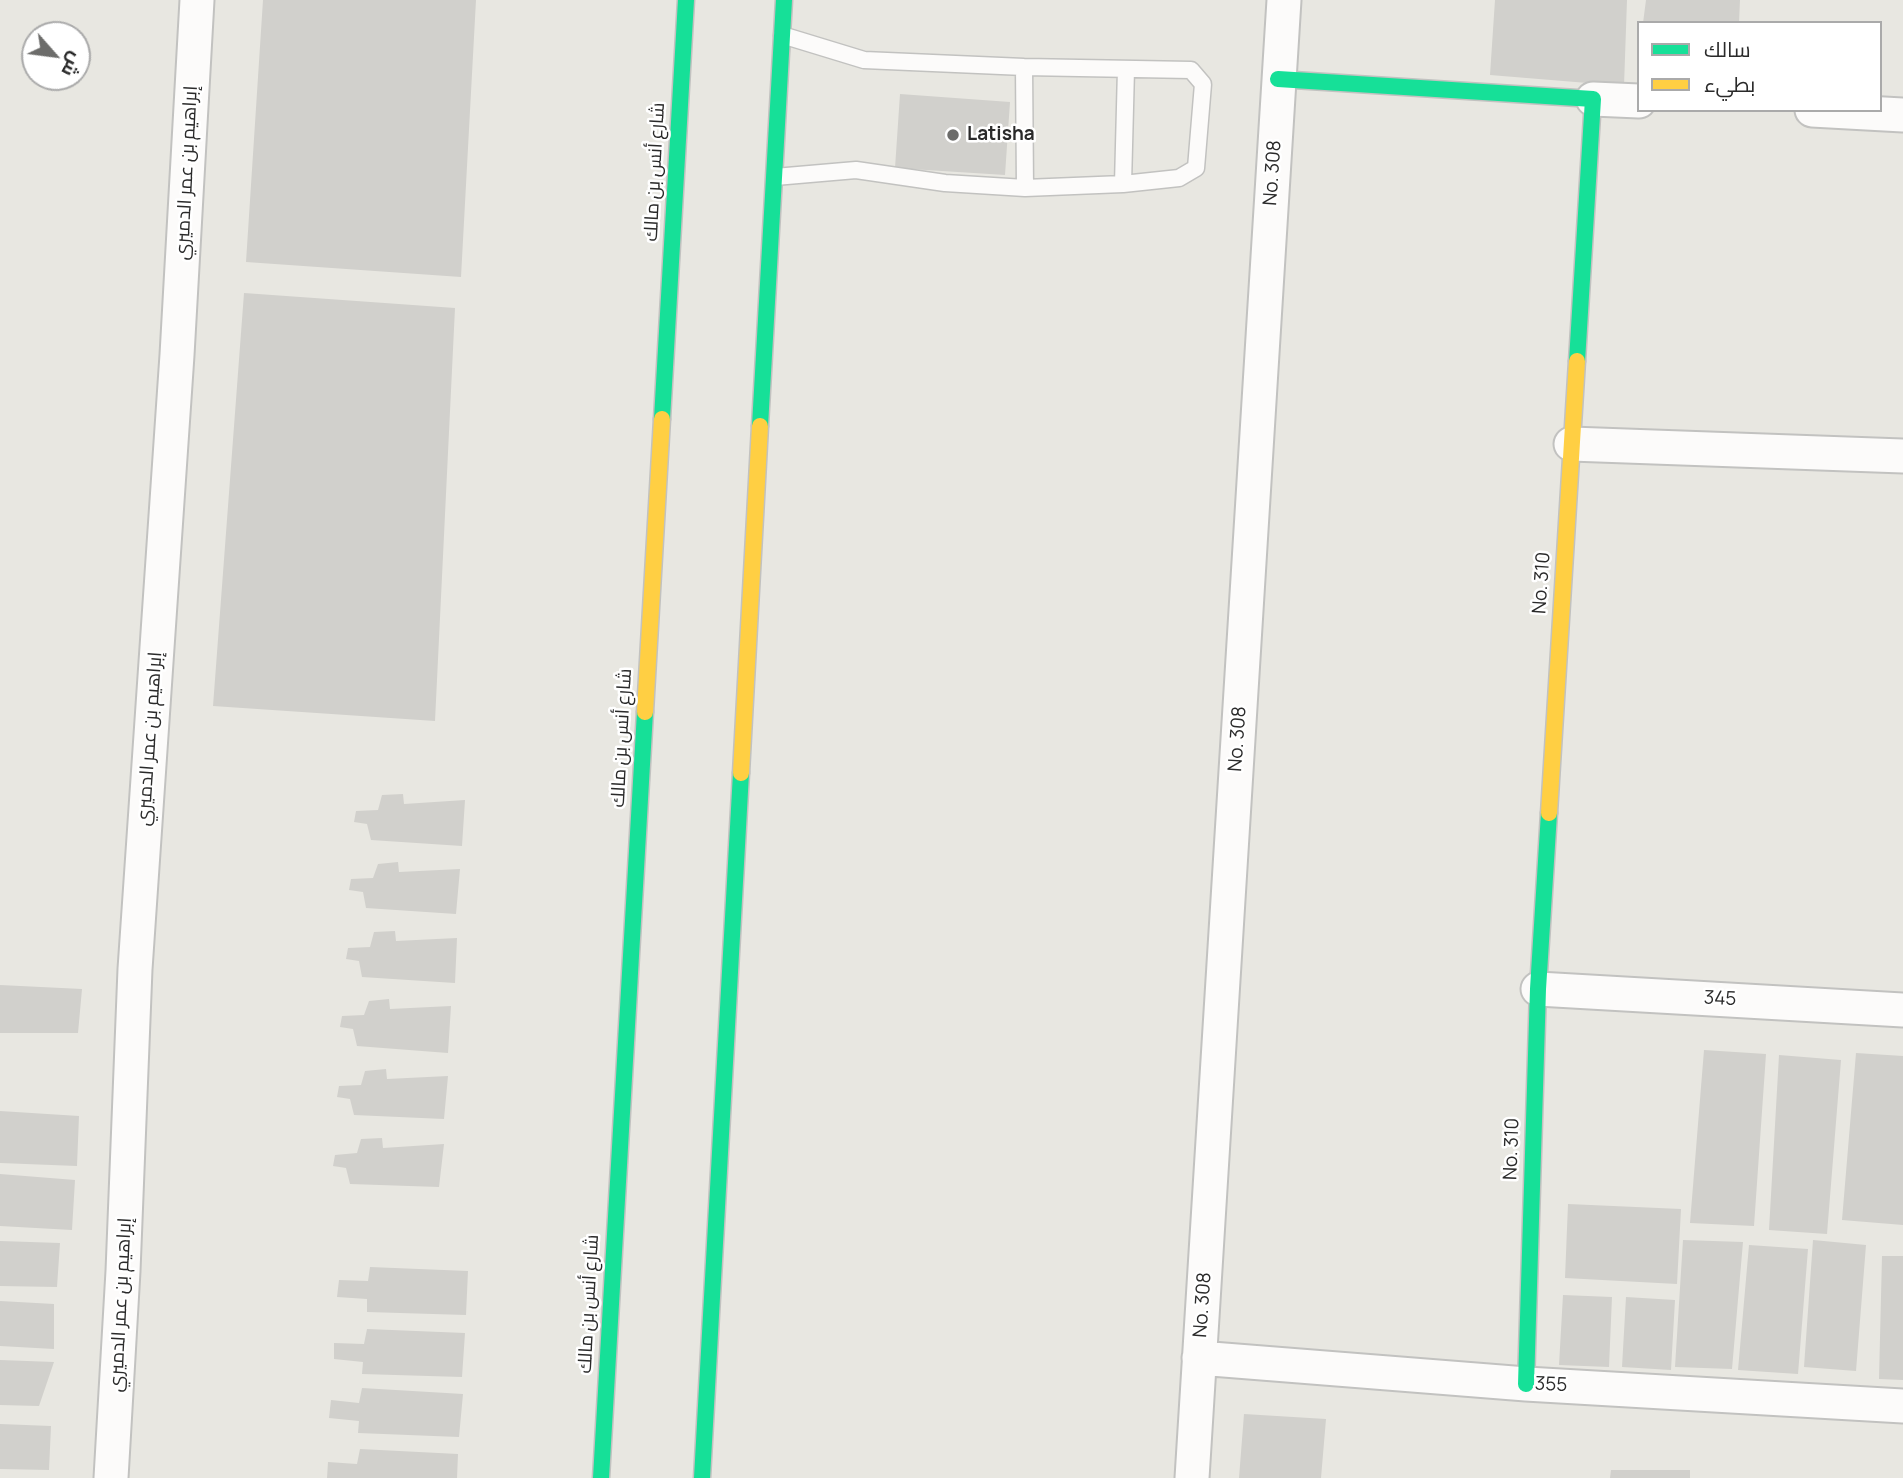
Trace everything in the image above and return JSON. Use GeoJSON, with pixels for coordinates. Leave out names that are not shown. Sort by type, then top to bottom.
{"type":"FeatureCollection","features":[{"type":"Feature","properties":{"kind":"main road","name":"شارع أنس بن مالك"},"geometry":{"type":"LineString","coordinates":[[601,1478],[686,0]]}},
{"type":"Feature","properties":{"kind":"main road"},"geometry":{"type":"LineString","coordinates":[[702,1478],[785,0]]}},
{"type":"Feature","properties":{"kind":"main road"},"geometry":{"type":"LineString","coordinates":[[1278,79],[1593,99]]}},
{"type":"Feature","properties":{"kind":"main road","name":"No. 310"},"geometry":{"type":"LineString","coordinates":[[1526,1384],[1538,989],[1593,99]]}},
{"type":"Feature","properties":{"kind":"street","name":"إبراهيم بن عمر الدميري"},"geometry":{"type":"LineString","coordinates":[[111,1478],[124,1257],[135,969],[176,369],[197,0]]}},
{"type":"Feature","properties":{"kind":"street","name":"No. 308"},"geometry":{"type":"LineString","coordinates":[[1192,1478],[1284,0]]}},
{"type":"Feature","properties":{"kind":"street"},"geometry":{"type":"LineString","coordinates":[[1593,99],[1637,101]]}},
{"type":"Feature","properties":{"kind":"street"},"geometry":{"type":"LineString","coordinates":[[1848,112],[1903,115]]}},
{"type":"Feature","properties":{"kind":"street"},"geometry":{"type":"LineString","coordinates":[[1571,444],[1903,456]]}},
{"type":"Feature","properties":{"kind":"street","name":"345"},"geometry":{"type":"LineString","coordinates":[[1538,989],[1903,1010]]}},
{"type":"Feature","properties":{"kind":"street","name":"355"},"geometry":{"type":"LineString","coordinates":[[1199,1358],[1526,1384],[1903,1406]]}},
{"type":"Feature","properties":{"kind":"lane"},"geometry":{"type":"LineString","coordinates":[[775,177],[856,170],[945,183],[1025,188],[1122,184],[1179,178],[1196,168],[1203,84],[1191,70],[1024,67],[864,60],[782,35]]}},
{"type":"Feature","properties":{"kind":"lane"},"geometry":{"type":"LineString","coordinates":[[1024,67],[1025,188]]}},
{"type":"Feature","properties":{"kind":"lane"},"geometry":{"type":"LineString","coordinates":[[1122,184],[1126,69]]}},
{"type":"Feature","properties":{"kind":"building"},"geometry":{"type":"Polygon","coordinates":[[[263,0],[476,0],[461,277],[246,262],[263,0]]]}},
{"type":"Feature","properties":{"kind":"building"},"geometry":{"type":"Polygon","coordinates":[[[1495,0],[1627,0],[1624,86],[1490,75],[1495,0]]]}},
{"type":"Feature","properties":{"kind":"building"},"geometry":{"type":"Polygon","coordinates":[[[1646,0],[1740,0],[1739,21],[1643,21],[1646,0]]]}},
{"type":"Feature","properties":{"kind":"building","name":"Latisha"},"geometry":{"type":"Polygon","coordinates":[[[900,94],[1010,102],[1005,175],[895,168],[900,94]]]}},
{"type":"Feature","properties":{"kind":"building"},"geometry":{"type":"Polygon","coordinates":[[[244,293],[455,308],[435,721],[213,706],[244,293]]]}},
{"type":"Feature","properties":{"kind":"building"},"geometry":{"type":"Polygon","coordinates":[[[403,794],[404,804],[465,800],[462,846],[371,840],[367,824],[354,822],[356,811],[378,810],[382,795],[403,794]]]}},
{"type":"Feature","properties":{"kind":"building"},"geometry":{"type":"Polygon","coordinates":[[[398,862],[399,872],[460,869],[456,914],[366,908],[363,892],[349,890],[351,879],[373,878],[378,864],[398,862]]]}},
{"type":"Feature","properties":{"kind":"building"},"geometry":{"type":"Polygon","coordinates":[[[395,931],[396,941],[457,938],[455,983],[362,977],[359,961],[346,959],[348,948],[370,947],[374,932],[395,931]]]}},
{"type":"Feature","properties":{"kind":"building"},"geometry":{"type":"Polygon","coordinates":[[[0,985],[82,989],[78,1033],[0,1033],[0,985]]]}},
{"type":"Feature","properties":{"kind":"building"},"geometry":{"type":"Polygon","coordinates":[[[389,999],[390,1009],[451,1006],[448,1053],[357,1046],[353,1029],[340,1027],[342,1016],[364,1015],[369,1001],[389,999]]]}},
{"type":"Feature","properties":{"kind":"building"},"geometry":{"type":"Polygon","coordinates":[[[1704,1050],[1766,1054],[1754,1226],[1690,1223],[1704,1050]]]}},
{"type":"Feature","properties":{"kind":"building"},"geometry":{"type":"Polygon","coordinates":[[[1856,1053],[1903,1056],[1903,1225],[1842,1220],[1856,1053]]]}},
{"type":"Feature","properties":{"kind":"building"},"geometry":{"type":"Polygon","coordinates":[[[1779,1055],[1841,1060],[1827,1234],[1769,1230],[1779,1055]]]}},
{"type":"Feature","properties":{"kind":"building"},"geometry":{"type":"Polygon","coordinates":[[[386,1069],[387,1079],[448,1076],[444,1119],[354,1115],[350,1099],[337,1097],[339,1086],[361,1085],[365,1071],[386,1069]]]}},
{"type":"Feature","properties":{"kind":"building"},"geometry":{"type":"Polygon","coordinates":[[[0,1111],[79,1116],[77,1166],[0,1163],[0,1111]]]}},
{"type":"Feature","properties":{"kind":"building"},"geometry":{"type":"Polygon","coordinates":[[[382,1138],[383,1148],[444,1144],[439,1187],[350,1184],[346,1168],[333,1166],[335,1155],[357,1153],[361,1139],[382,1138]]]}},
{"type":"Feature","properties":{"kind":"building"},"geometry":{"type":"Polygon","coordinates":[[[0,1174],[75,1180],[72,1230],[0,1226],[0,1174]]]}},
{"type":"Feature","properties":{"kind":"building"},"geometry":{"type":"Polygon","coordinates":[[[1568,1204],[1681,1209],[1677,1284],[1565,1278],[1568,1204]]]}},
{"type":"Feature","properties":{"kind":"building"},"geometry":{"type":"Polygon","coordinates":[[[1683,1240],[1743,1242],[1732,1369],[1675,1367],[1683,1240]]]}},
{"type":"Feature","properties":{"kind":"building"},"geometry":{"type":"Polygon","coordinates":[[[1813,1240],[1866,1245],[1856,1371],[1804,1367],[1813,1240]]]}},
{"type":"Feature","properties":{"kind":"building"},"geometry":{"type":"Polygon","coordinates":[[[0,1241],[60,1243],[57,1287],[0,1286],[0,1241]]]}},
{"type":"Feature","properties":{"kind":"building"},"geometry":{"type":"Polygon","coordinates":[[[1749,1245],[1808,1249],[1798,1374],[1738,1370],[1749,1245]]]}},
{"type":"Feature","properties":{"kind":"building"},"geometry":{"type":"Polygon","coordinates":[[[1882,1256],[1903,1256],[1903,1380],[1879,1379],[1882,1256]]]}},
{"type":"Feature","properties":{"kind":"building"},"geometry":{"type":"Polygon","coordinates":[[[370,1267],[468,1271],[466,1315],[367,1312],[367,1299],[337,1297],[339,1280],[368,1281],[370,1267]]]}},
{"type":"Feature","properties":{"kind":"building"},"geometry":{"type":"Polygon","coordinates":[[[1563,1295],[1612,1297],[1609,1367],[1559,1365],[1563,1295]]]}},
{"type":"Feature","properties":{"kind":"building"},"geometry":{"type":"Polygon","coordinates":[[[1626,1297],[1675,1300],[1671,1370],[1622,1367],[1626,1297]]]}},
{"type":"Feature","properties":{"kind":"building"},"geometry":{"type":"Polygon","coordinates":[[[0,1301],[54,1304],[54,1349],[0,1346],[0,1301]]]}},
{"type":"Feature","properties":{"kind":"building"},"geometry":{"type":"Polygon","coordinates":[[[367,1329],[465,1333],[462,1377],[362,1374],[363,1362],[334,1359],[334,1343],[364,1344],[367,1329]]]}},
{"type":"Feature","properties":{"kind":"building"},"geometry":{"type":"Polygon","coordinates":[[[0,1360],[54,1362],[39,1406],[0,1405],[0,1360]]]}},
{"type":"Feature","properties":{"kind":"building"},"geometry":{"type":"Polygon","coordinates":[[[362,1388],[463,1394],[459,1437],[358,1433],[359,1421],[329,1418],[331,1400],[359,1403],[362,1388]]]}},
{"type":"Feature","properties":{"kind":"building"},"geometry":{"type":"Polygon","coordinates":[[[1244,1414],[1326,1419],[1321,1478],[1239,1478],[1244,1414]]]}},
{"type":"Feature","properties":{"kind":"building"},"geometry":{"type":"Polygon","coordinates":[[[0,1424],[51,1426],[49,1470],[0,1469],[0,1424]]]}},
{"type":"Feature","properties":{"kind":"building"},"geometry":{"type":"Polygon","coordinates":[[[360,1449],[458,1454],[457,1478],[327,1478],[328,1462],[357,1464],[360,1449]]]}},
{"type":"Feature","properties":{"kind":"building"},"geometry":{"type":"Polygon","coordinates":[[[1611,1470],[1690,1470],[1690,1478],[1610,1478],[1611,1470]]]}},
{"type":"Feature","properties":{"kind":"traffic: fast"},"geometry":{"type":"LineString","coordinates":[[662,419],[686,0]]}},
{"type":"Feature","properties":{"kind":"traffic: fast"},"geometry":{"type":"LineString","coordinates":[[760,426],[784,0]]}},
{"type":"Feature","properties":{"kind":"traffic: fast"},"geometry":{"type":"LineString","coordinates":[[1278,79],[1593,99],[1577,361]]}},
{"type":"Feature","properties":{"kind":"traffic: fast"},"geometry":{"type":"LineString","coordinates":[[601,1478],[645,712]]}},
{"type":"Feature","properties":{"kind":"traffic: fast"},"geometry":{"type":"LineString","coordinates":[[702,1478],[741,773]]}},
{"type":"Feature","properties":{"kind":"traffic: fast"},"geometry":{"type":"LineString","coordinates":[[1526,1384],[1538,989],[1549,813]]}},
{"type":"Feature","properties":{"kind":"traffic: slow"},"geometry":{"type":"LineString","coordinates":[[1549,813],[1577,361]]}},
{"type":"Feature","properties":{"kind":"traffic: slow"},"geometry":{"type":"LineString","coordinates":[[645,712],[662,419]]}},
{"type":"Feature","properties":{"kind":"traffic: slow"},"geometry":{"type":"LineString","coordinates":[[741,773],[760,426]]}},
{"type":"Feature","properties":{"kind":"place","name":"Latisha"},"geometry":{"type":"Point","coordinates":[953,135]}}]}
